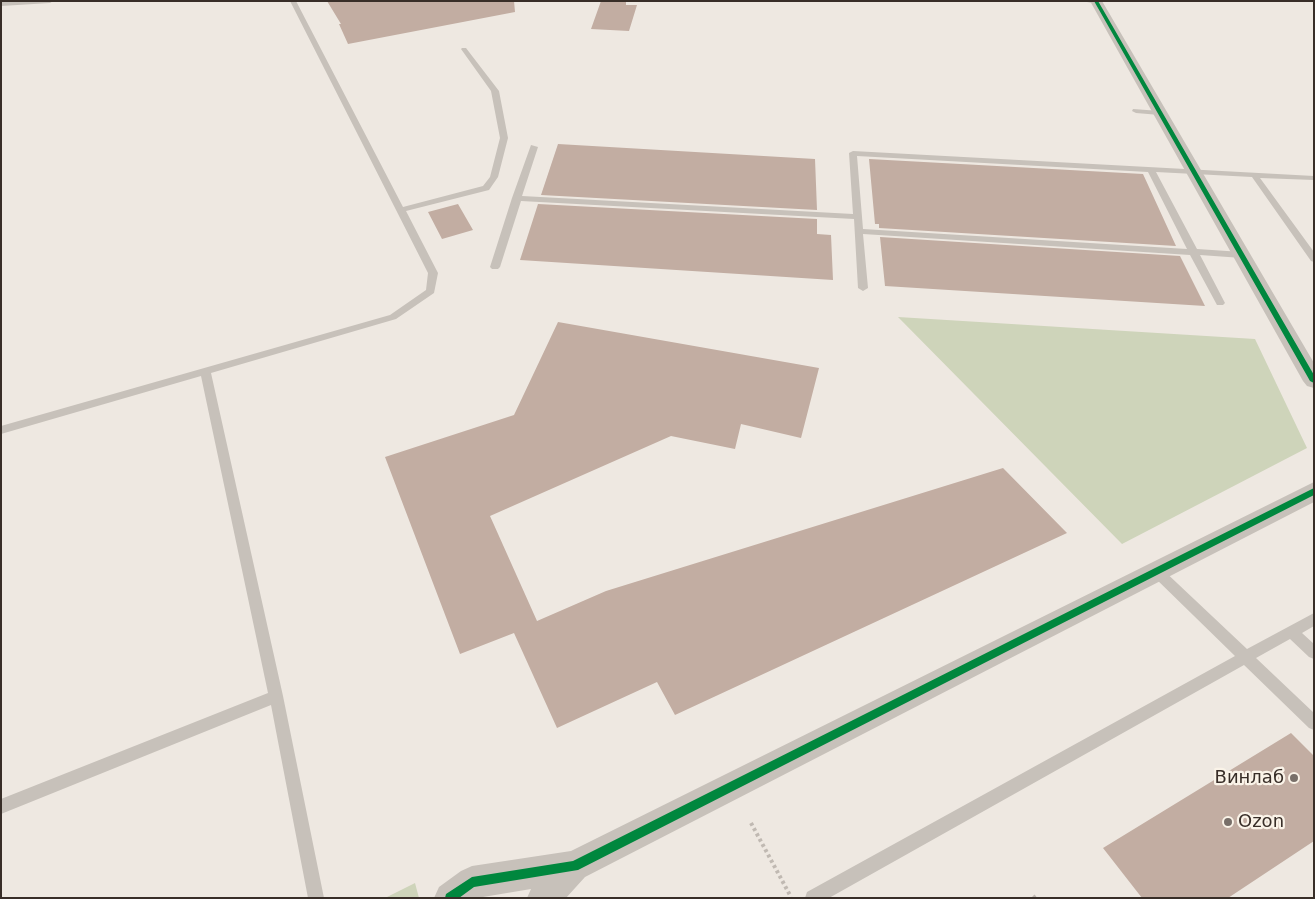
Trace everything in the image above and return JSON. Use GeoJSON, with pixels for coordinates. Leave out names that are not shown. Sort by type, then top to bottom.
{"type":"FeatureCollection","features":[{"type":"Feature","properties":{"kind":"street"},"geometry":{"type":"LineString","coordinates":[[1093,2],[1160,112],[1314,381]]}},
{"type":"Feature","properties":{"kind":"street"},"geometry":{"type":"LineString","coordinates":[[450,898],[472,882],[574,866],[1314,491]]}},
{"type":"Feature","properties":{"kind":"street"},"geometry":{"type":"LineString","coordinates":[[543,898],[574,866]]}},
{"type":"Feature","properties":{"kind":"lane"},"geometry":{"type":"LineString","coordinates":[[1,4],[50,1]]}},
{"type":"Feature","properties":{"kind":"lane"},"geometry":{"type":"LineString","coordinates":[[1,430],[393,317],[430,290],[433,273],[292,1]]}},
{"type":"Feature","properties":{"kind":"lane"},"geometry":{"type":"LineString","coordinates":[[401,210],[486,188],[494,177],[504,138],[495,91],[464,49]]}},
{"type":"Feature","properties":{"kind":"lane"},"geometry":{"type":"LineString","coordinates":[[1136,111],[1160,112]]}},
{"type":"Feature","properties":{"kind":"lane"},"geometry":{"type":"LineString","coordinates":[[495,267],[534,147]]}},
{"type":"Feature","properties":{"kind":"lane"},"geometry":{"type":"LineString","coordinates":[[863,288],[853,153],[1194,173],[1314,178]]}},
{"type":"Feature","properties":{"kind":"lane"},"geometry":{"type":"LineString","coordinates":[[1151,170],[1220,303]]}},
{"type":"Feature","properties":{"kind":"lane"},"geometry":{"type":"LineString","coordinates":[[1254,175],[1314,259]]}},
{"type":"Feature","properties":{"kind":"lane"},"geometry":{"type":"LineString","coordinates":[[516,198],[857,217]]}},
{"type":"Feature","properties":{"kind":"lane"},"geometry":{"type":"LineString","coordinates":[[858,231],[1242,255]]}},
{"type":"Feature","properties":{"kind":"lane"},"geometry":{"type":"LineString","coordinates":[[205,371],[276,696],[316,898]]}},
{"type":"Feature","properties":{"kind":"lane"},"geometry":{"type":"LineString","coordinates":[[1156,571],[1314,723]]}},
{"type":"Feature","properties":{"kind":"lane"},"geometry":{"type":"LineString","coordinates":[[813,898],[1314,619]]}},
{"type":"Feature","properties":{"kind":"lane"},"geometry":{"type":"LineString","coordinates":[[1291,631],[1314,652]]}},
{"type":"Feature","properties":{"kind":"lane"},"geometry":{"type":"LineString","coordinates":[[1,808],[276,696]]}},
{"type":"Feature","properties":{"kind":"path"},"geometry":{"type":"LineString","coordinates":[[751,823],[791,898]]}},
{"type":"Feature","properties":{"kind":"green space"},"geometry":{"type":"Polygon","coordinates":[[[898,317],[1255,339],[1307,448],[1122,544],[898,317]]]}},
{"type":"Feature","properties":{"kind":"green space"},"geometry":{"type":"Polygon","coordinates":[[[415,883],[419,898],[385,898],[415,883]]]}},
{"type":"Feature","properties":{"kind":"building"},"geometry":{"type":"Polygon","coordinates":[[[327,1],[514,1],[515,12],[348,44],[339,24],[341,24],[327,1]]]}},
{"type":"Feature","properties":{"kind":"building"},"geometry":{"type":"Polygon","coordinates":[[[601,1],[626,1],[626,5],[637,5],[629,31],[591,29],[601,1]]]}},
{"type":"Feature","properties":{"kind":"building"},"geometry":{"type":"Polygon","coordinates":[[[558,144],[815,159],[817,210],[541,195],[558,144]]]}},
{"type":"Feature","properties":{"kind":"building"},"geometry":{"type":"Polygon","coordinates":[[[869,159],[1143,174],[1176,246],[879,228],[879,224],[875,224],[869,159]]]}},
{"type":"Feature","properties":{"kind":"building"},"geometry":{"type":"Polygon","coordinates":[[[458,204],[473,230],[442,239],[428,212],[458,204]]]}},
{"type":"Feature","properties":{"kind":"building"},"geometry":{"type":"Polygon","coordinates":[[[538,204],[817,219],[817,234],[831,235],[833,280],[520,260],[538,204]]]}},
{"type":"Feature","properties":{"kind":"building"},"geometry":{"type":"Polygon","coordinates":[[[880,237],[1180,256],[1205,306],[885,286],[880,237]]]}},
{"type":"Feature","properties":{"kind":"building"},"geometry":{"type":"Polygon","coordinates":[[[558,322],[819,368],[801,438],[741,424],[735,449],[671,436],[490,516],[537,621],[606,591],[1003,468],[1067,533],[675,715],[657,682],[557,728],[514,633],[460,654],[385,457],[514,415],[558,322]]]}},
{"type":"Feature","properties":{"kind":"building"},"geometry":{"type":"Polygon","coordinates":[[[1291,733],[1314,756],[1314,841],[1228,898],[1142,898],[1103,848],[1291,733]]]}},
{"type":"Feature","properties":{"kind":"cycle path"},"geometry":{"type":"LineString","coordinates":[[1096,1],[1314,381]]}},
{"type":"Feature","properties":{"kind":"cycle path"},"geometry":{"type":"LineString","coordinates":[[450,898],[472,882],[574,866],[1314,491]]}},
{"type":"Feature","properties":{"kind":"place","name":"Винлаб"},"geometry":{"type":"Point","coordinates":[1294,778]}},
{"type":"Feature","properties":{"kind":"place","name":"Ozon"},"geometry":{"type":"Point","coordinates":[1228,822]}}]}
